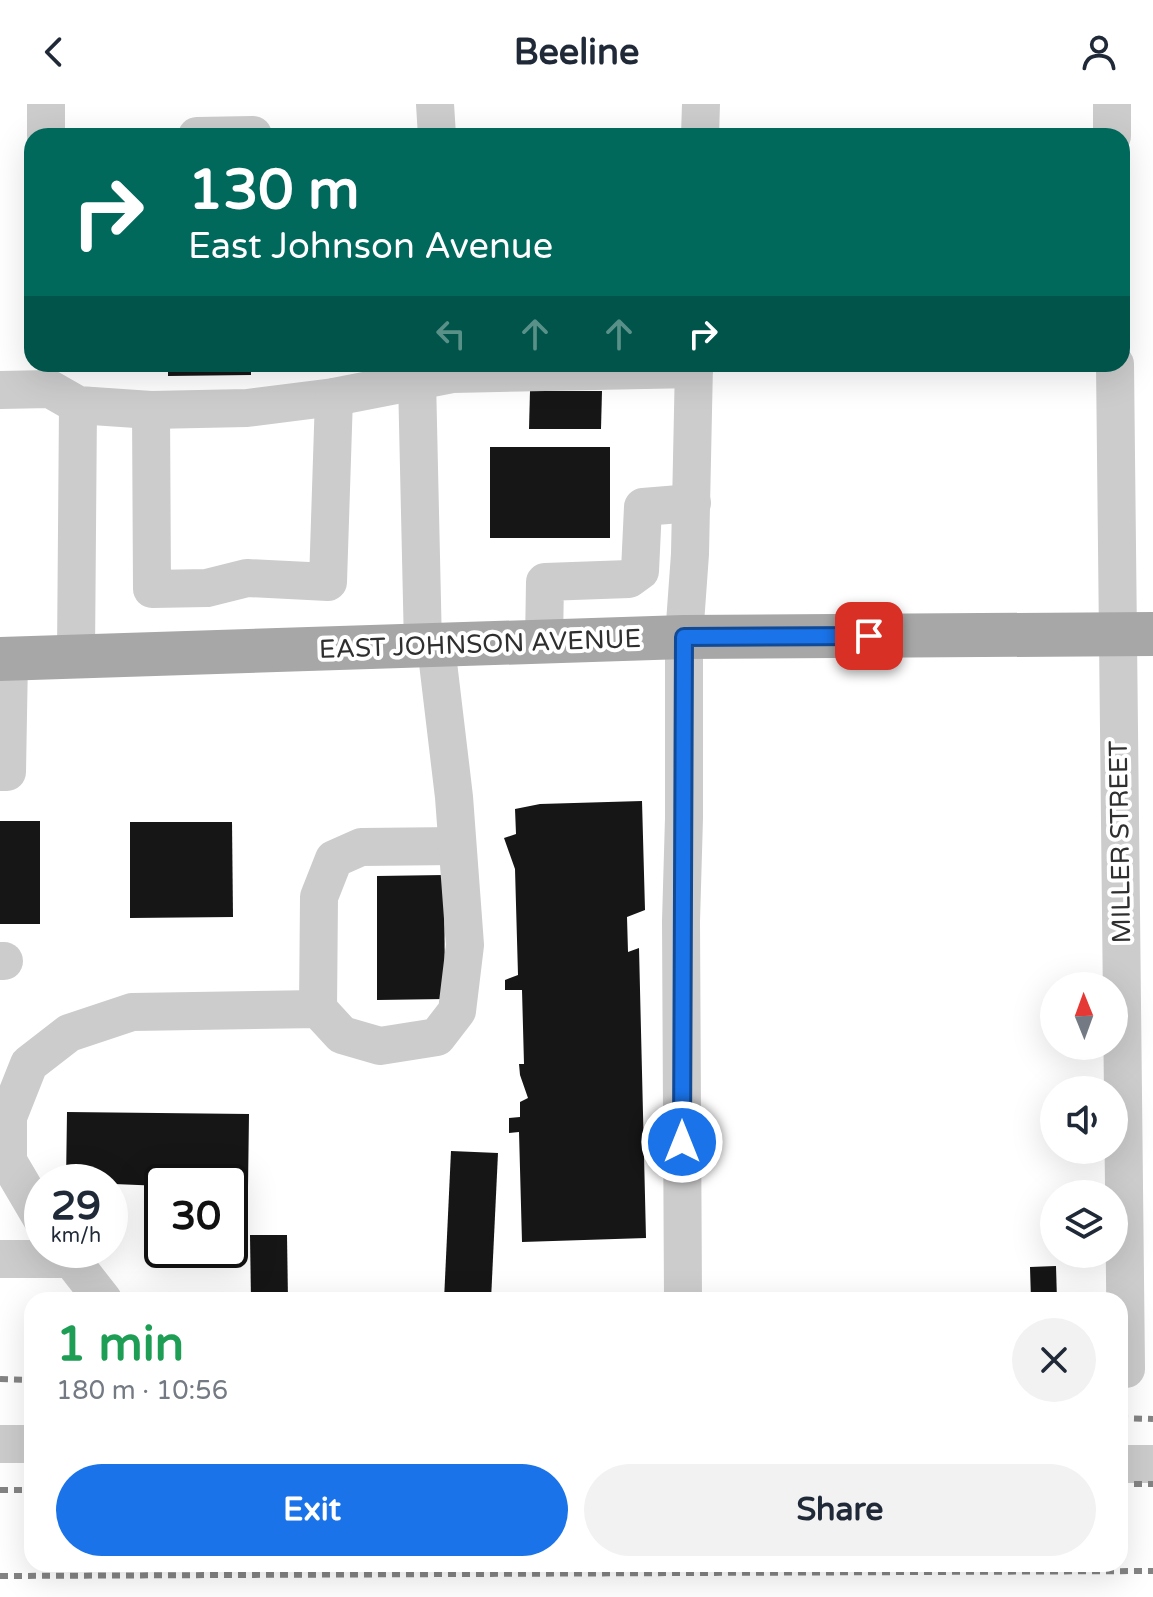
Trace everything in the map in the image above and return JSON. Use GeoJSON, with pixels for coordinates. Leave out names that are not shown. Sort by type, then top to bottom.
{"type":"FeatureCollection","features":[{"type":"Feature","properties":{"kind":"main road","name":"EAST JOHNSON AVENUE"},"geometry":{"type":"LineString","coordinates":[[4,659],[684,637],[1135,633]]}},
{"type":"Feature","properties":{"kind":"street"},"geometry":{"type":"LineString","coordinates":[[46,104],[46,128]]}},
{"type":"Feature","properties":{"kind":"street"},"geometry":{"type":"LineString","coordinates":[[435,104],[436,128]]}},
{"type":"Feature","properties":{"kind":"street"},"geometry":{"type":"LineString","coordinates":[[700,128],[701,104]]}},
{"type":"Feature","properties":{"kind":"street"},"geometry":{"type":"LineString","coordinates":[[1112,104],[1112,128]]}},
{"type":"Feature","properties":{"kind":"street"},"geometry":{"type":"LineString","coordinates":[[0,390],[59,386],[151,410],[247,408],[334,397],[432,373],[499,372]]}},
{"type":"Feature","properties":{"kind":"street"},"geometry":{"type":"LineString","coordinates":[[683,1292],[681,921],[684,637],[692,503],[694,372]]}},
{"type":"Feature","properties":{"kind":"street","name":"MILLER STREET"},"geometry":{"type":"LineString","coordinates":[[1116,372],[1135,633],[1133,1369]]}},
{"type":"Feature","properties":{"kind":"street"},"geometry":{"type":"LineString","coordinates":[[432,373],[430,646],[457,846],[465,945],[457,1011],[437,1037],[380,1046],[342,1035],[318,1009],[319,897],[334,859],[361,847],[457,846]]}},
{"type":"Feature","properties":{"kind":"street"},"geometry":{"type":"LineString","coordinates":[[59,386],[76,655]]}},
{"type":"Feature","properties":{"kind":"street"},"geometry":{"type":"LineString","coordinates":[[151,410],[152,589],[207,588],[247,578],[328,582],[334,397]]}},
{"type":"Feature","properties":{"kind":"street"},"geometry":{"type":"LineString","coordinates":[[544,642],[545,582],[629,579],[640,571],[643,507],[692,503]]}},
{"type":"Feature","properties":{"kind":"street"},"geometry":{"type":"LineString","coordinates":[[0,772],[7,772],[4,659]]}},
{"type":"Feature","properties":{"kind":"street"},"geometry":{"type":"LineString","coordinates":[[24,1188],[8,1161],[8,1117],[29,1064],[69,1033],[132,1012],[318,1009]]}},
{"type":"Feature","properties":{"kind":"street"},"geometry":{"type":"LineString","coordinates":[[0,1259],[24,1258]]}},
{"type":"Feature","properties":{"kind":"street"},"geometry":{"type":"LineString","coordinates":[[77,1268],[97,1292]]}},
{"type":"Feature","properties":{"kind":"street"},"geometry":{"type":"LineString","coordinates":[[0,1444],[24,1444]]}},
{"type":"Feature","properties":{"kind":"street"},"geometry":{"type":"LineString","coordinates":[[1128,1464],[1153,1464]]}},
{"type":"Feature","properties":{"kind":"building"},"geometry":{"type":"Polygon","coordinates":[[[168,372],[251,372],[251,375],[168,376],[168,372]]]}},
{"type":"Feature","properties":{"kind":"building"},"geometry":{"type":"Polygon","coordinates":[[[530,391],[602,391],[601,429],[529,429],[530,391]]]}},
{"type":"Feature","properties":{"kind":"building"},"geometry":{"type":"Polygon","coordinates":[[[490,447],[610,447],[610,538],[490,538],[490,447]]]}},
{"type":"Feature","properties":{"kind":"building"},"geometry":{"type":"Polygon","coordinates":[[[642,801],[645,910],[627,917],[628,952],[639,948],[646,1238],[522,1242],[519,1132],[509,1133],[509,1118],[520,1117],[520,1102],[528,1098],[519,1064],[524,1064],[522,990],[505,990],[505,980],[518,975],[515,869],[504,838],[516,834],[515,809],[540,804],[642,801]]]}},
{"type":"Feature","properties":{"kind":"building"},"geometry":{"type":"Polygon","coordinates":[[[0,821],[40,821],[40,924],[0,924],[0,821]]]}},
{"type":"Feature","properties":{"kind":"building"},"geometry":{"type":"Polygon","coordinates":[[[130,822],[232,822],[233,917],[130,918],[130,822]]]}},
{"type":"Feature","properties":{"kind":"building"},"geometry":{"type":"Polygon","coordinates":[[[444,875],[445,999],[377,1000],[377,876],[444,875]]]}},
{"type":"Feature","properties":{"kind":"building"},"geometry":{"type":"Polygon","coordinates":[[[67,1112],[249,1114],[248,1187],[248,1164],[144,1164],[144,1185],[128,1185],[128,1164],[66,1164],[67,1112]]]}},
{"type":"Feature","properties":{"kind":"building"},"geometry":{"type":"Polygon","coordinates":[[[451,1151],[498,1153],[491,1292],[444,1292],[451,1151]]]}},
{"type":"Feature","properties":{"kind":"building"},"geometry":{"type":"Polygon","coordinates":[[[250,1235],[287,1235],[288,1292],[251,1292],[250,1235]]]}},
{"type":"Feature","properties":{"kind":"building"},"geometry":{"type":"Polygon","coordinates":[[[1030,1267],[1056,1268],[1057,1292],[1031,1292],[1030,1267]]]}},
{"type":"Feature","properties":{"kind":"railway"},"geometry":{"type":"LineString","coordinates":[[0,1379],[24,1380]]}},
{"type":"Feature","properties":{"kind":"railway"},"geometry":{"type":"LineString","coordinates":[[1128,1418],[1153,1419]]}},
{"type":"Feature","properties":{"kind":"railway"},"geometry":{"type":"LineString","coordinates":[[1128,1484],[1153,1484]]}},
{"type":"Feature","properties":{"kind":"railway"},"geometry":{"type":"LineString","coordinates":[[0,1490],[24,1490]]}},
{"type":"Feature","properties":{"kind":"railway"},"geometry":{"type":"LineString","coordinates":[[1128,1571],[1153,1571]]}},
{"type":"Feature","properties":{"kind":"railway"},"geometry":{"type":"LineString","coordinates":[[0,1576],[922,1572]]}},
{"type":"Feature","properties":{"kind":"route"},"geometry":{"type":"LineString","coordinates":[[682,1142],[684,637],[869,636]]}}]}
